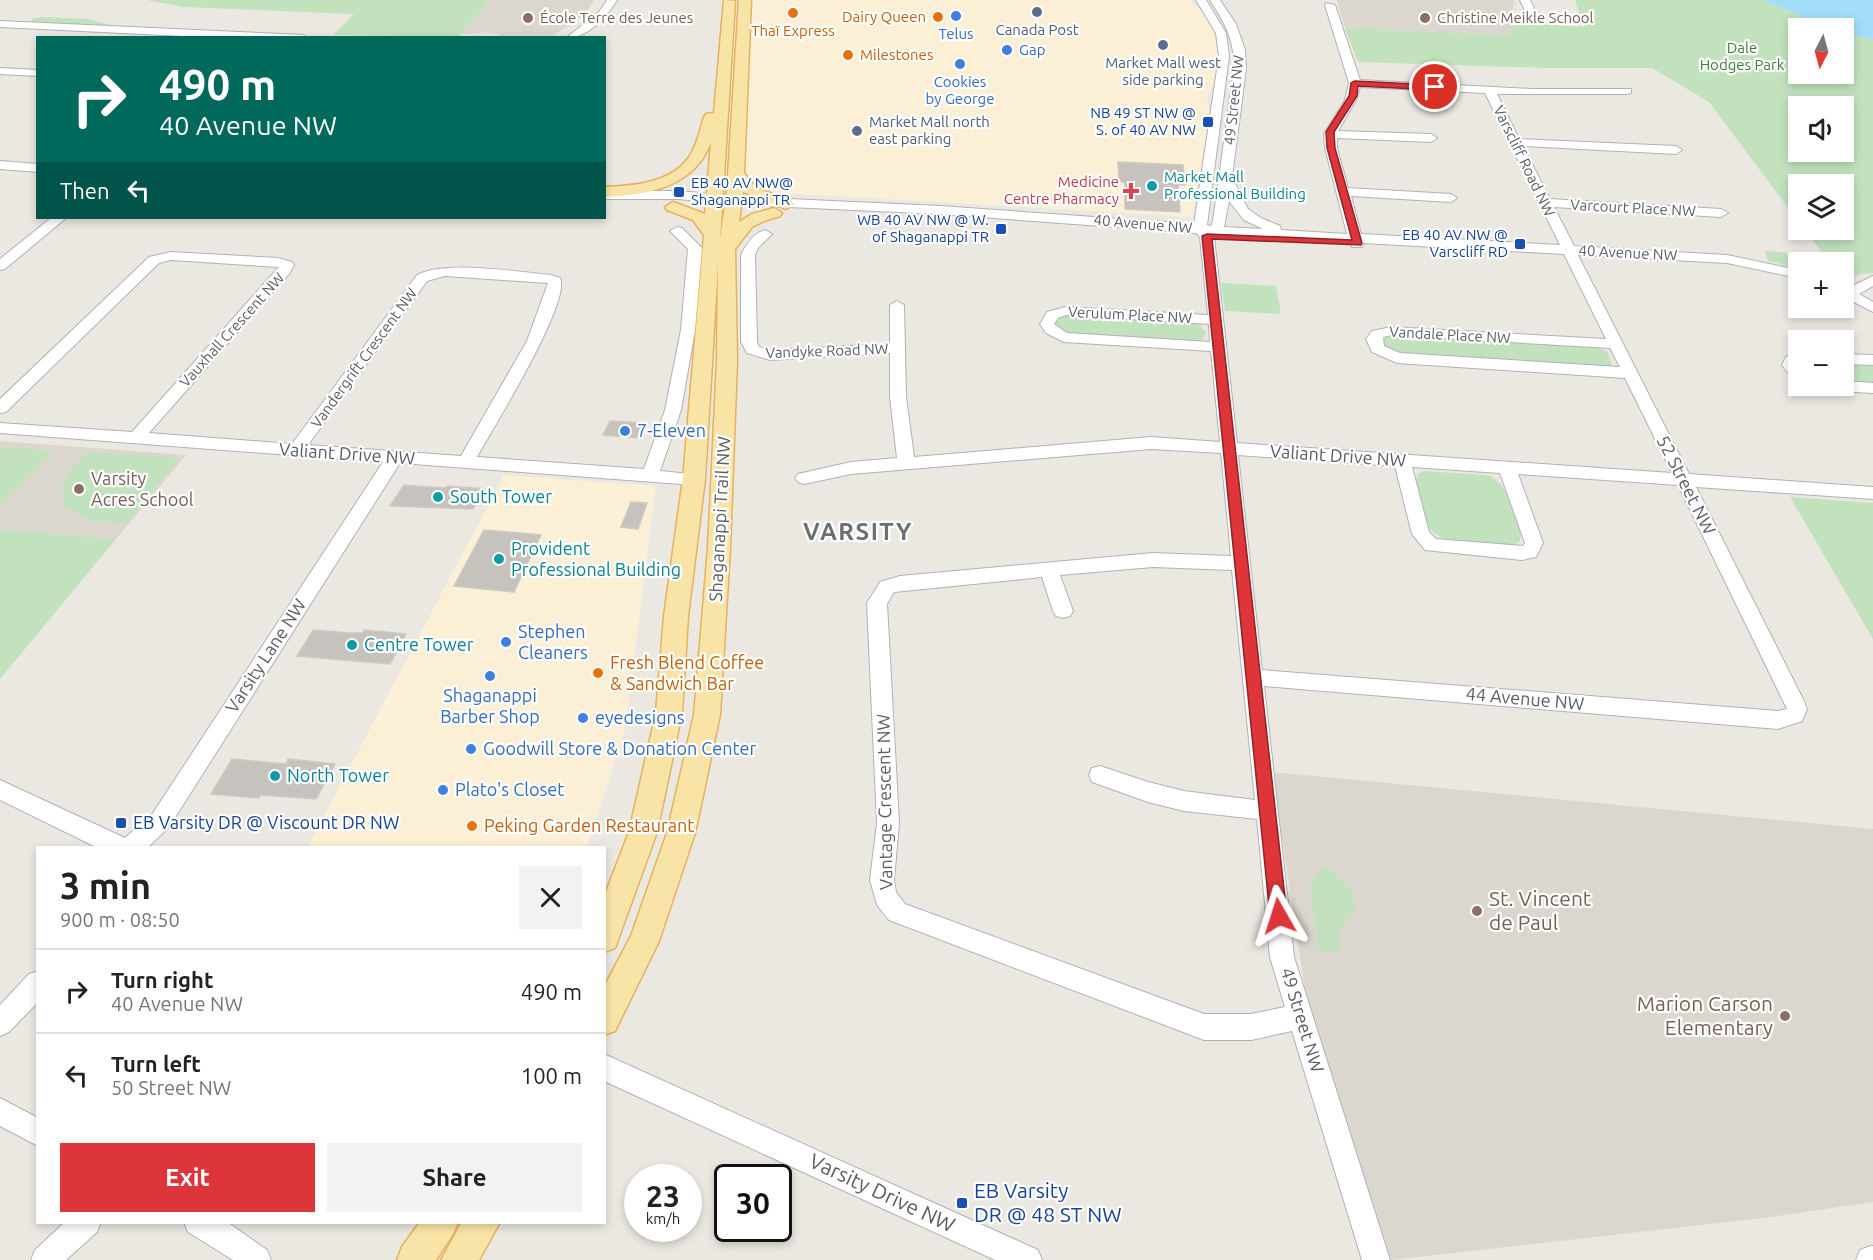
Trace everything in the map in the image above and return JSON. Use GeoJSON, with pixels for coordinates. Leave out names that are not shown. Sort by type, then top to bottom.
{"type":"FeatureCollection","features":[{"type":"Feature","properties":{"kind":"main road","name":"Shaganappi Trail NW"},"geometry":{"type":"LineString","coordinates":[[606,933],[643,832],[669,713],[676,616],[694,479],[723,205],[721,86],[729,0]]}},
{"type":"Feature","properties":{"kind":"main road","name":"Shaganappi Trail NW"},"geometry":{"type":"LineString","coordinates":[[723,205],[735,173],[745,0]]}},
{"type":"Feature","properties":{"kind":"main road"},"geometry":{"type":"LineString","coordinates":[[606,193],[648,187],[667,180],[687,168],[699,153],[721,86]]}},
{"type":"Feature","properties":{"kind":"main road"},"geometry":{"type":"LineString","coordinates":[[735,173],[750,191],[780,208]]}},
{"type":"Feature","properties":{"kind":"main road"},"geometry":{"type":"LineString","coordinates":[[673,207],[699,217],[719,242],[755,217],[780,208]]}},
{"type":"Feature","properties":{"kind":"main road","name":"Shaganappi Trail NW"},"geometry":{"type":"LineString","coordinates":[[606,1016],[644,941],[681,832],[707,714],[719,548],[727,361],[719,242]]}},
{"type":"Feature","properties":{"kind":"main road"},"geometry":{"type":"LineString","coordinates":[[694,479],[704,487],[706,500],[696,657],[710,680]]}},
{"type":"Feature","properties":{"kind":"main road"},"geometry":{"type":"LineString","coordinates":[[415,1260],[440,1224]]}},
{"type":"Feature","properties":{"kind":"main road"},"geometry":{"type":"LineString","coordinates":[[459,1260],[482,1224]]}},
{"type":"Feature","properties":{"kind":"street"},"geometry":{"type":"LineString","coordinates":[[573,36],[603,14],[612,0]]}},
{"type":"Feature","properties":{"kind":"street","name":"49 Street NW"},"geometry":{"type":"LineString","coordinates":[[1201,0],[1221,33],[1224,56],[1208,232],[1282,957],[1376,1260]]}},
{"type":"Feature","properties":{"kind":"street","name":"49 Street NW"},"geometry":{"type":"LineString","coordinates":[[1208,232],[1220,221],[1240,69],[1240,50],[1231,24],[1215,0]]}},
{"type":"Feature","properties":{"kind":"street"},"geometry":{"type":"LineString","coordinates":[[1525,0],[1529,8],[1528,17]]}},
{"type":"Feature","properties":{"kind":"street"},"geometry":{"type":"LineString","coordinates":[[1329,2],[1355,83],[1353,96],[1330,134],[1331,148],[1357,241]]}},
{"type":"Feature","properties":{"kind":"street"},"geometry":{"type":"LineString","coordinates":[[0,13],[98,18],[131,30]]}},
{"type":"Feature","properties":{"kind":"street"},"geometry":{"type":"LineString","coordinates":[[0,35],[34,14]]}},
{"type":"Feature","properties":{"kind":"street"},"geometry":{"type":"LineString","coordinates":[[0,24],[260,36]]}},
{"type":"Feature","properties":{"kind":"street"},"geometry":{"type":"LineString","coordinates":[[0,71],[36,73]]}},
{"type":"Feature","properties":{"kind":"street","name":"Varscliff Road NW"},"geometry":{"type":"LineString","coordinates":[[1355,83],[1489,90],[1570,253]]}},
{"type":"Feature","properties":{"kind":"street"},"geometry":{"type":"LineString","coordinates":[[1489,90],[1627,91]]}},
{"type":"Feature","properties":{"kind":"street"},"geometry":{"type":"LineString","coordinates":[[1330,134],[1431,138]]}},
{"type":"Feature","properties":{"kind":"street"},"geometry":{"type":"LineString","coordinates":[[1515,142],[1676,150]]}},
{"type":"Feature","properties":{"kind":"street"},"geometry":{"type":"LineString","coordinates":[[0,165],[36,168]]}},
{"type":"Feature","properties":{"kind":"street"},"geometry":{"type":"LineString","coordinates":[[1226,174],[1233,200],[1243,212],[1265,225],[1301,234]]}},
{"type":"Feature","properties":{"kind":"street"},"geometry":{"type":"LineString","coordinates":[[1343,192],[1451,198]]}},
{"type":"Feature","properties":{"kind":"street","name":"40 Avenue NW"},"geometry":{"type":"LineString","coordinates":[[606,193],[658,194],[723,205]]}},
{"type":"Feature","properties":{"kind":"street","name":"Varcourt Place NW"},"geometry":{"type":"LineString","coordinates":[[1545,203],[1721,213]]}},
{"type":"Feature","properties":{"kind":"street","name":"40 Avenue NW"},"geometry":{"type":"LineString","coordinates":[[606,204],[673,207],[723,205],[1208,232],[1753,264],[1788,272]]}},
{"type":"Feature","properties":{"kind":"street"},"geometry":{"type":"LineString","coordinates":[[0,266],[58,219]]}},
{"type":"Feature","properties":{"kind":"street"},"geometry":{"type":"LineString","coordinates":[[650,476],[674,410],[688,330],[695,248],[677,231]]}},
{"type":"Feature","properties":{"kind":"street","name":"40 Avenue NW"},"geometry":{"type":"LineString","coordinates":[[1208,232],[1301,234],[1357,241]]}},
{"type":"Feature","properties":{"kind":"street","name":"Vandyke Road NW"},"geometry":{"type":"LineString","coordinates":[[765,234],[752,246],[748,255],[749,342],[752,350],[770,356],[897,348]]}},
{"type":"Feature","properties":{"kind":"street"},"geometry":{"type":"LineString","coordinates":[[0,245],[23,247]]}},
{"type":"Feature","properties":{"kind":"street","name":"52 Street NW"},"geometry":{"type":"LineString","coordinates":[[1570,253],[1793,699],[1797,709],[1795,715]]}},
{"type":"Feature","properties":{"kind":"street","name":"Vauxhall Crescent NW"},"geometry":{"type":"LineString","coordinates":[[0,408],[154,260],[171,256],[278,262],[287,265],[135,438]]}},
{"type":"Feature","properties":{"kind":"street","name":"Vandergrift Crescent NW"},"geometry":{"type":"LineString","coordinates":[[296,450],[422,278],[429,274],[445,272],[551,279],[555,281],[555,288],[535,341],[465,463]]}},
{"type":"Feature","properties":{"kind":"street"},"geometry":{"type":"LineString","coordinates":[[1854,288],[1873,280]]}},
{"type":"Feature","properties":{"kind":"street"},"geometry":{"type":"LineString","coordinates":[[1854,297],[1873,308]]}},
{"type":"Feature","properties":{"kind":"street"},"geometry":{"type":"LineString","coordinates":[[897,305],[898,396],[906,463]]}},
{"type":"Feature","properties":{"kind":"street","name":"Verulum Place NW"},"geometry":{"type":"LineString","coordinates":[[1216,320],[1070,311],[1052,315],[1047,324],[1051,330],[1064,337],[1218,347]]}},
{"type":"Feature","properties":{"kind":"street","name":"Vandale Place NW"},"geometry":{"type":"LineString","coordinates":[[1616,344],[1391,331],[1377,334],[1374,339],[1377,349],[1397,358],[1630,373]]}},
{"type":"Feature","properties":{"kind":"street"},"geometry":{"type":"LineString","coordinates":[[1854,359],[1873,360]]}},
{"type":"Feature","properties":{"kind":"street"},"geometry":{"type":"LineString","coordinates":[[1854,387],[1873,388]]}},
{"type":"Feature","properties":{"kind":"street","name":"Valiant Drive NW"},"geometry":{"type":"LineString","coordinates":[[0,428],[694,479]]}},
{"type":"Feature","properties":{"kind":"street","name":"Valiant Drive NW"},"geometry":{"type":"LineString","coordinates":[[804,478],[851,468],[1144,444],[1873,493]]}},
{"type":"Feature","properties":{"kind":"street","name":"Varsity Lane NW"},"geometry":{"type":"LineString","coordinates":[[132,846],[161,820],[395,457]]}},
{"type":"Feature","properties":{"kind":"street"},"geometry":{"type":"LineString","coordinates":[[1402,461],[1421,534],[1431,545],[1522,554],[1530,552],[1534,543],[1507,468]]}},
{"type":"Feature","properties":{"kind":"street","name":"Vantage Crescent NW"},"geometry":{"type":"LineString","coordinates":[[1241,564],[1175,559],[900,583],[887,587],[881,593],[877,603],[888,812],[883,891],[889,905],[897,912],[1204,1027],[1251,1027],[1300,1017]]}},
{"type":"Feature","properties":{"kind":"street"},"geometry":{"type":"LineString","coordinates":[[1049,569],[1063,611]]}},
{"type":"Feature","properties":{"kind":"street","name":"44 Avenue NW"},"geometry":{"type":"LineString","coordinates":[[1254,677],[1778,720],[1795,715]]}},
{"type":"Feature","properties":{"kind":"street"},"geometry":{"type":"LineString","coordinates":[[1100,775],[1148,792],[1184,801],[1268,812]]}},
{"type":"Feature","properties":{"kind":"street"},"geometry":{"type":"LineString","coordinates":[[0,790],[118,846]]}},
{"type":"Feature","properties":{"kind":"street"},"geometry":{"type":"LineString","coordinates":[[0,1023],[36,985]]}},
{"type":"Feature","properties":{"kind":"street","name":"Varsity Drive NW"},"geometry":{"type":"LineString","coordinates":[[606,1068],[1028,1260]]}},
{"type":"Feature","properties":{"kind":"street"},"geometry":{"type":"LineString","coordinates":[[0,1111],[36,1132]]}},
{"type":"Feature","properties":{"kind":"street"},"geometry":{"type":"LineString","coordinates":[[45,1260],[85,1224]]}},
{"type":"Feature","properties":{"kind":"street"},"geometry":{"type":"LineString","coordinates":[[202,1224],[230,1240],[257,1260]]}},
{"type":"Feature","properties":{"kind":"shaded area","name":"École Terre des Jeunes"},"geometry":{"type":"Polygon","coordinates":[[[490,0],[594,0],[588,10],[572,24],[552,36],[500,36],[487,32],[461,34],[490,0]]]}},
{"type":"Feature","properties":{"kind":"shaded area"},"geometry":{"type":"Polygon","coordinates":[[[751,0],[1190,0],[1209,19],[1218,46],[1215,84],[1209,91],[1207,103],[1210,111],[1208,118],[1204,120],[1209,122],[1193,217],[764,192],[742,177],[751,0]]]}},
{"type":"Feature","properties":{"kind":"shaded area","name":"Christine Meikle School"},"geometry":{"type":"Polygon","coordinates":[[[1337,0],[1514,0],[1512,12],[1507,15],[1512,35],[1345,28],[1337,0]]]}},
{"type":"Feature","properties":{"kind":"shaded area","name":"Varsity Acres School"},"geometry":{"type":"Polygon","coordinates":[[[0,441],[186,455],[116,539],[0,529],[0,441]]]}},
{"type":"Feature","properties":{"kind":"shaded area"},"geometry":{"type":"Polygon","coordinates":[[[504,475],[656,486],[625,731],[587,846],[308,846],[504,475]]]}},
{"type":"Feature","properties":{"kind":"shaded area","name":"St. Vincent de Paul"},"geometry":{"type":"Polygon","coordinates":[[[1272,772],[1873,829],[1873,1202],[1764,1218],[1391,1260],[1309,1016],[1272,772]]]}},
{"type":"Feature","properties":{"kind":"green space"},"geometry":{"type":"Polygon","coordinates":[[[147,0],[490,0],[459,36],[333,35],[354,14],[184,7],[147,0]]]}},
{"type":"Feature","properties":{"kind":"green space","name":"Dale Hodges Park"},"geometry":{"type":"Polygon","coordinates":[[[1575,0],[1762,0],[1803,18],[1788,18],[1788,84],[1854,84],[1854,35],[1873,40],[1873,273],[1854,277],[1854,252],[1822,252],[1813,240],[1854,240],[1854,174],[1788,174],[1788,208],[1709,102],[1652,68],[1544,68],[1358,62],[1345,28],[1511,35],[1510,20],[1522,23],[1584,27],[1575,0]]]}},
{"type":"Feature","properties":{"kind":"green space"},"geometry":{"type":"Polygon","coordinates":[[[34,18],[88,19],[115,26],[29,23],[34,18]]]}},
{"type":"Feature","properties":{"kind":"green space","name":"Dale Hodges Park"},"geometry":{"type":"Polygon","coordinates":[[[1765,251],[1788,253],[1788,266],[1768,261],[1765,251]]]}},
{"type":"Feature","properties":{"kind":"green space"},"geometry":{"type":"Polygon","coordinates":[[[1221,283],[1276,286],[1281,314],[1225,311],[1221,283]]]}},
{"type":"Feature","properties":{"kind":"green space"},"geometry":{"type":"Polygon","coordinates":[[[1069,315],[1194,323],[1199,324],[1206,333],[1202,340],[1196,341],[1063,332],[1055,323],[1060,317],[1069,315]]]}},
{"type":"Feature","properties":{"kind":"green space"},"geometry":{"type":"Polygon","coordinates":[[[1393,335],[1595,347],[1607,351],[1612,365],[1608,367],[1398,354],[1384,348],[1383,338],[1393,335]]]}},
{"type":"Feature","properties":{"kind":"green space"},"geometry":{"type":"Polygon","coordinates":[[[1854,364],[1873,365],[1873,384],[1854,383],[1854,364]]]}},
{"type":"Feature","properties":{"kind":"green space"},"geometry":{"type":"Polygon","coordinates":[[[0,447],[53,451],[0,506],[0,447]]]}},
{"type":"Feature","properties":{"kind":"green space"},"geometry":{"type":"Polygon","coordinates":[[[87,452],[180,458],[126,523],[92,521],[63,506],[62,497],[67,476],[87,452]]]}},
{"type":"Feature","properties":{"kind":"green space"},"geometry":{"type":"Polygon","coordinates":[[[1424,471],[1487,475],[1495,479],[1510,500],[1521,534],[1520,541],[1513,546],[1444,540],[1428,528],[1416,479],[1418,474],[1424,471]]]}},
{"type":"Feature","properties":{"kind":"green space"},"geometry":{"type":"Polygon","coordinates":[[[1790,497],[1873,503],[1873,639],[1790,497]]]}},
{"type":"Feature","properties":{"kind":"green space"},"geometry":{"type":"Polygon","coordinates":[[[0,529],[116,539],[0,679],[0,529]]]}},
{"type":"Feature","properties":{"kind":"green space"},"geometry":{"type":"Polygon","coordinates":[[[1329,867],[1353,892],[1355,909],[1338,932],[1341,953],[1319,951],[1310,887],[1319,870],[1329,867]]]}},
{"type":"Feature","properties":{"kind":"water"},"geometry":{"type":"Polygon","coordinates":[[[1762,0],[1873,0],[1873,40],[1854,35],[1854,18],[1802,18],[1762,0]]]}},
{"type":"Feature","properties":{"kind":"building","name":"Market Mall Professional Building"},"geometry":{"type":"Polygon","coordinates":[[[1118,162],[1183,165],[1185,185],[1178,185],[1180,212],[1125,209],[1125,183],[1119,181],[1118,162]]]}},
{"type":"Feature","properties":{"kind":"building","name":"7-Eleven"},"geometry":{"type":"Polygon","coordinates":[[[610,421],[647,423],[641,438],[603,435],[610,421]]]}},
{"type":"Feature","properties":{"kind":"building","name":"South Tower"},"geometry":{"type":"Polygon","coordinates":[[[404,485],[485,489],[473,509],[390,506],[404,485]]]}},
{"type":"Feature","properties":{"kind":"building"},"geometry":{"type":"Polygon","coordinates":[[[631,502],[647,503],[638,529],[621,527],[631,502]]]}},
{"type":"Feature","properties":{"kind":"building","name":"Provident Professional Building"},"geometry":{"type":"Polygon","coordinates":[[[484,530],[541,535],[514,592],[454,586],[484,530]]]}},
{"type":"Feature","properties":{"kind":"building","name":"Centre Tower"},"geometry":{"type":"Polygon","coordinates":[[[313,630],[363,633],[364,630],[406,634],[390,664],[297,656],[313,630]]]}},
{"type":"Feature","properties":{"kind":"building","name":"North Tower"},"geometry":{"type":"Polygon","coordinates":[[[232,759],[286,764],[288,759],[335,764],[316,799],[211,794],[232,759]]]}},
{"type":"Feature","properties":{"kind":"place","name":"Canada Post"},"geometry":{"type":"Point","coordinates":[1037,12]}},
{"type":"Feature","properties":{"kind":"place","name":"Thaï Express"},"geometry":{"type":"Point","coordinates":[793,13]}},
{"type":"Feature","properties":{"kind":"place","name":"Telus"},"geometry":{"type":"Point","coordinates":[956,16]}},
{"type":"Feature","properties":{"kind":"place","name":"Dairy Queen"},"geometry":{"type":"Point","coordinates":[938,17]}},
{"type":"Feature","properties":{"kind":"place","name":"École Terre des Jeunes"},"geometry":{"type":"Point","coordinates":[528,18]}},
{"type":"Feature","properties":{"kind":"place","name":"Christine Meikle School"},"geometry":{"type":"Point","coordinates":[1425,18]}},
{"type":"Feature","properties":{"kind":"place","name":"Market Mall west side parking"},"geometry":{"type":"Point","coordinates":[1163,45]}},
{"type":"Feature","properties":{"kind":"place","name":"Gap"},"geometry":{"type":"Point","coordinates":[1007,50]}},
{"type":"Feature","properties":{"kind":"place","name":"Milestones"},"geometry":{"type":"Point","coordinates":[848,55]}},
{"type":"Feature","properties":{"kind":"place","name":"Cookies by George"},"geometry":{"type":"Point","coordinates":[960,64]}},
{"type":"Feature","properties":{"kind":"place","name":"NB 49 ST NW @ S. of 40 AV NW"},"geometry":{"type":"Point","coordinates":[1208,122]}},
{"type":"Feature","properties":{"kind":"place","name":"Market Mall north east parking"},"geometry":{"type":"Point","coordinates":[857,131]}},
{"type":"Feature","properties":{"kind":"place","name":"Market Mall Professional Building"},"geometry":{"type":"Point","coordinates":[1152,186]}},
{"type":"Feature","properties":{"kind":"place","name":"Medicine Centre Pharmacy"},"geometry":{"type":"Point","coordinates":[1131,191]}},
{"type":"Feature","properties":{"kind":"place","name":"EB 40 AV NW@ Shaganappi TR"},"geometry":{"type":"Point","coordinates":[679,192]}},
{"type":"Feature","properties":{"kind":"place","name":"WB 40 AV NW @ W. of Shaganappi TR"},"geometry":{"type":"Point","coordinates":[1001,229]}},
{"type":"Feature","properties":{"kind":"place","name":"EB 40 AV NW @ Varscliff RD"},"geometry":{"type":"Point","coordinates":[1520,244]}},
{"type":"Feature","properties":{"kind":"place","name":"7-Eleven"},"geometry":{"type":"Point","coordinates":[625,431]}},
{"type":"Feature","properties":{"kind":"place","name":"Varsity Acres School"},"geometry":{"type":"Point","coordinates":[79,489]}},
{"type":"Feature","properties":{"kind":"place","name":"South Tower"},"geometry":{"type":"Point","coordinates":[438,497]}},
{"type":"Feature","properties":{"kind":"place","name":"Provident Professional Building"},"geometry":{"type":"Point","coordinates":[499,559]}},
{"type":"Feature","properties":{"kind":"place","name":"Stephen Cleaners"},"geometry":{"type":"Point","coordinates":[506,642]}},
{"type":"Feature","properties":{"kind":"place","name":"Centre Tower"},"geometry":{"type":"Point","coordinates":[352,645]}},
{"type":"Feature","properties":{"kind":"place","name":"Fresh Blend Coffee & Sandwich Bar"},"geometry":{"type":"Point","coordinates":[598,673]}},
{"type":"Feature","properties":{"kind":"place","name":"Shaganappi Barber Shop"},"geometry":{"type":"Point","coordinates":[490,676]}},
{"type":"Feature","properties":{"kind":"place","name":"eyedesigns"},"geometry":{"type":"Point","coordinates":[583,718]}},
{"type":"Feature","properties":{"kind":"place","name":"Goodwill Store & Donation Center"},"geometry":{"type":"Point","coordinates":[471,749]}},
{"type":"Feature","properties":{"kind":"place","name":"North Tower"},"geometry":{"type":"Point","coordinates":[275,776]}},
{"type":"Feature","properties":{"kind":"place","name":"Plato's Closet"},"geometry":{"type":"Point","coordinates":[443,790]}},
{"type":"Feature","properties":{"kind":"place","name":"EB Varsity DR @ Viscount DR NW"},"geometry":{"type":"Point","coordinates":[121,823]}},
{"type":"Feature","properties":{"kind":"place","name":"Peking Garden Restaurant"},"geometry":{"type":"Point","coordinates":[472,826]}},
{"type":"Feature","properties":{"kind":"place","name":"St. Vincent de Paul"},"geometry":{"type":"Point","coordinates":[1477,911]}},
{"type":"Feature","properties":{"kind":"place","name":"Marion Carson Elementary"},"geometry":{"type":"Point","coordinates":[1785,1016]}},
{"type":"Feature","properties":{"kind":"place","name":"EB Varsity DR @ 48 ST NW"},"geometry":{"type":"Point","coordinates":[962,1203]}},
{"type":"Feature","properties":{"kind":"district","name":"VARSITY"},"geometry":{"type":"Point","coordinates":[858,532]}},
{"type":"Feature","properties":{"kind":"route"},"geometry":{"type":"LineString","coordinates":[[1279,916],[1207,236],[1358,243],[1331,148],[1330,132],[1353,96],[1355,83],[1435,87]]}}]}
